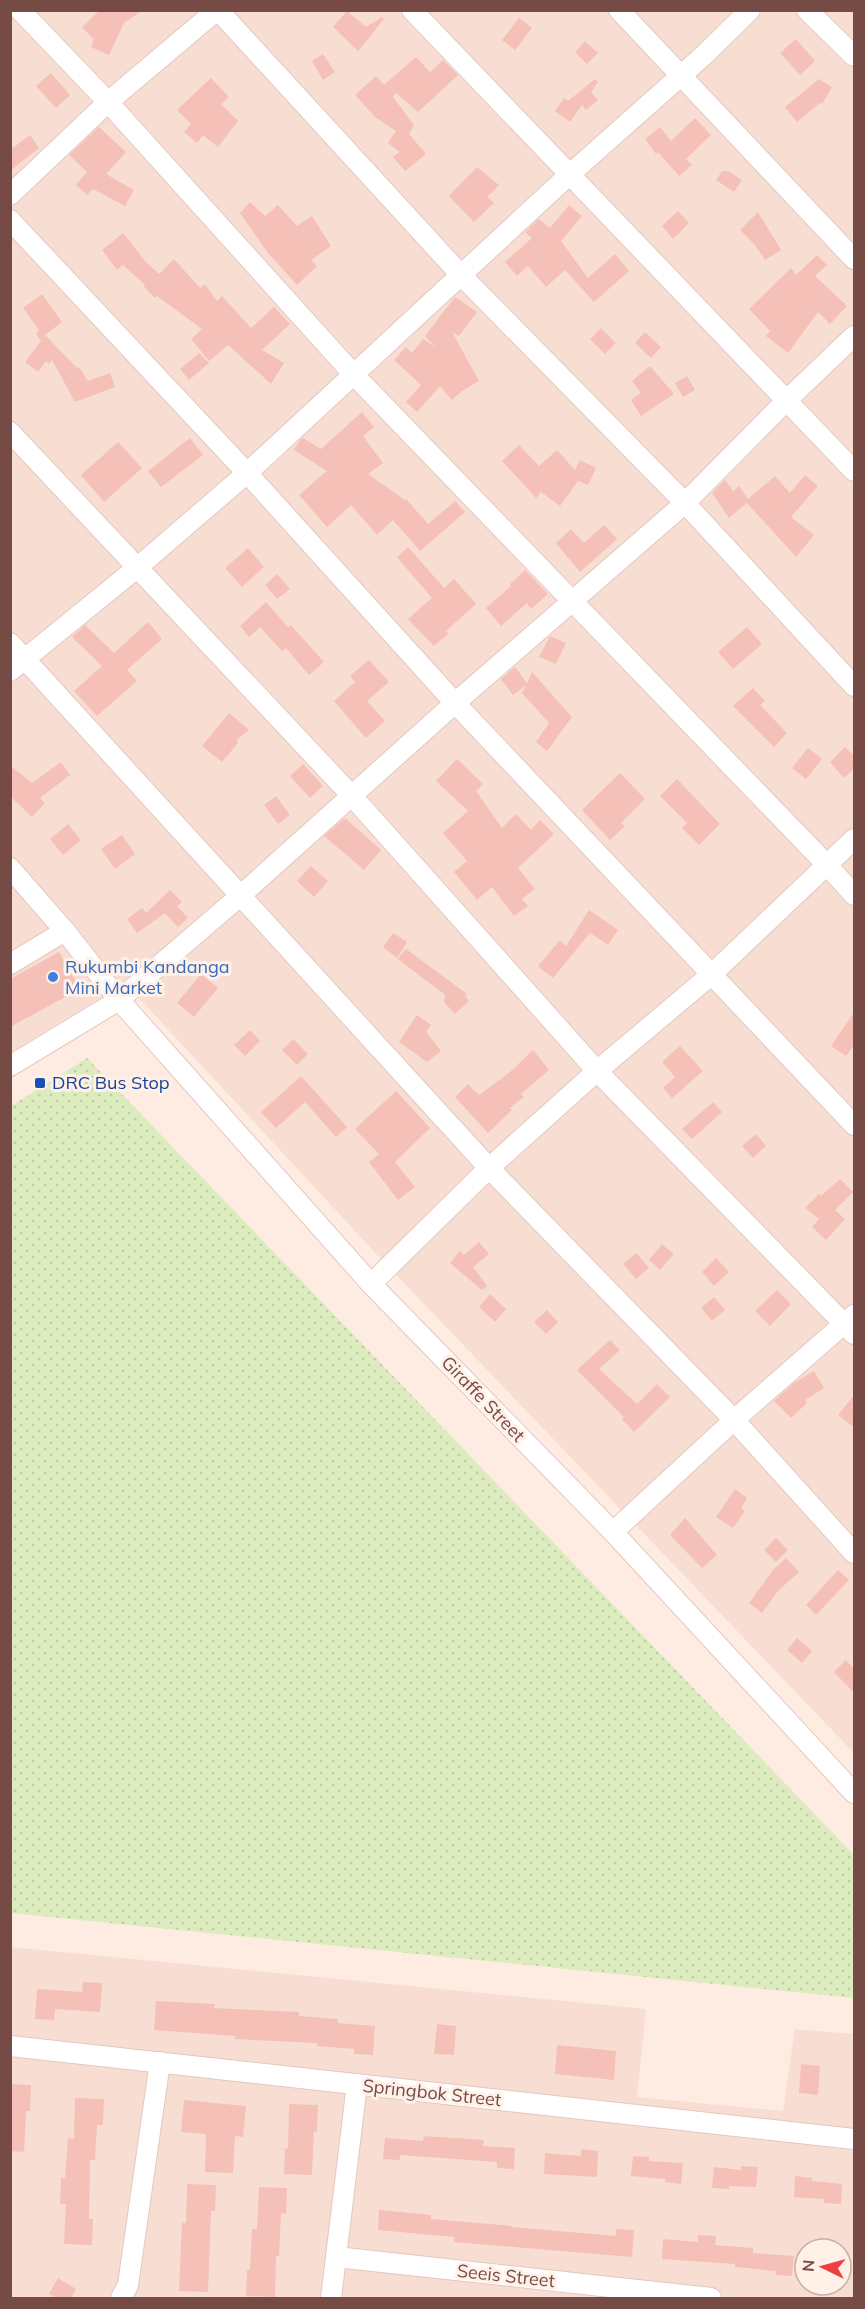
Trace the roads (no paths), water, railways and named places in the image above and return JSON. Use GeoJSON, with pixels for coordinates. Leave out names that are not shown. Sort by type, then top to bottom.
{"type":"FeatureCollection","features":[{"type":"Feature","properties":{"kind":"street"},"geometry":{"type":"LineString","coordinates":[[20,10],[108,102],[355,375],[855,895]]}},
{"type":"Feature","properties":{"kind":"street"},"geometry":{"type":"LineString","coordinates":[[10,195],[108,102],[218,10],[461,274],[685,503],[855,686]]}},
{"type":"Feature","properties":{"kind":"street"},"geometry":{"type":"LineString","coordinates":[[412,10],[855,471]]}},
{"type":"Feature","properties":{"kind":"street"},"geometry":{"type":"LineString","coordinates":[[619,10],[679,76],[855,259]]}},
{"type":"Feature","properties":{"kind":"street"},"geometry":{"type":"LineString","coordinates":[[18,665],[138,567],[247,473],[569,175],[703,56],[750,10]]}},
{"type":"Feature","properties":{"kind":"street"},"geometry":{"type":"LineString","coordinates":[[807,10],[855,56]]}},
{"type":"Feature","properties":{"kind":"street"},"geometry":{"type":"LineString","coordinates":[[10,220],[247,473],[455,703],[855,1125]]}},
{"type":"Feature","properties":{"kind":"street"},"geometry":{"type":"LineString","coordinates":[[10,1066],[118,1000],[240,896],[455,703],[685,503],[787,400],[855,336]]}},
{"type":"Feature","properties":{"kind":"street"},"geometry":{"type":"LineString","coordinates":[[10,432],[352,796],[597,1071],[851,1324],[734,1420],[613,1532]]}},
{"type":"Feature","properties":{"kind":"street"},"geometry":{"type":"LineString","coordinates":[[10,643],[18,665],[240,896],[489,1168],[734,1420],[855,1553]]}},
{"type":"Feature","properties":{"kind":"street"},"geometry":{"type":"LineString","coordinates":[[371,1284],[489,1168],[597,1071],[712,974],[855,839]]}},
{"type":"Feature","properties":{"kind":"street","name":"Giraffe Street"},"geometry":{"type":"LineString","coordinates":[[10,867],[65,931],[118,1000],[371,1284],[613,1532],[855,1793]]}},
{"type":"Feature","properties":{"kind":"street"},"geometry":{"type":"LineString","coordinates":[[10,964],[65,931]]}},
{"type":"Feature","properties":{"kind":"street","name":"Springbok Street"},"geometry":{"type":"LineString","coordinates":[[10,2046],[855,2139]]}},
{"type":"Feature","properties":{"kind":"street"},"geometry":{"type":"LineString","coordinates":[[121,2298],[128,2285],[160,2062]]}},
{"type":"Feature","properties":{"kind":"street"},"geometry":{"type":"LineString","coordinates":[[331,2298],[357,2084]]}},
{"type":"Feature","properties":{"kind":"street","name":"Seeis Street"},"geometry":{"type":"LineString","coordinates":[[336,2258],[711,2298]]}},
{"type":"Feature","properties":{"kind":"place","name":"Rukumbi Kandanga Mini Market"},"geometry":{"type":"Point","coordinates":[53,977]}},
{"type":"Feature","properties":{"kind":"place","name":"DRC Bus Stop"},"geometry":{"type":"Point","coordinates":[40,1083]}}]}
